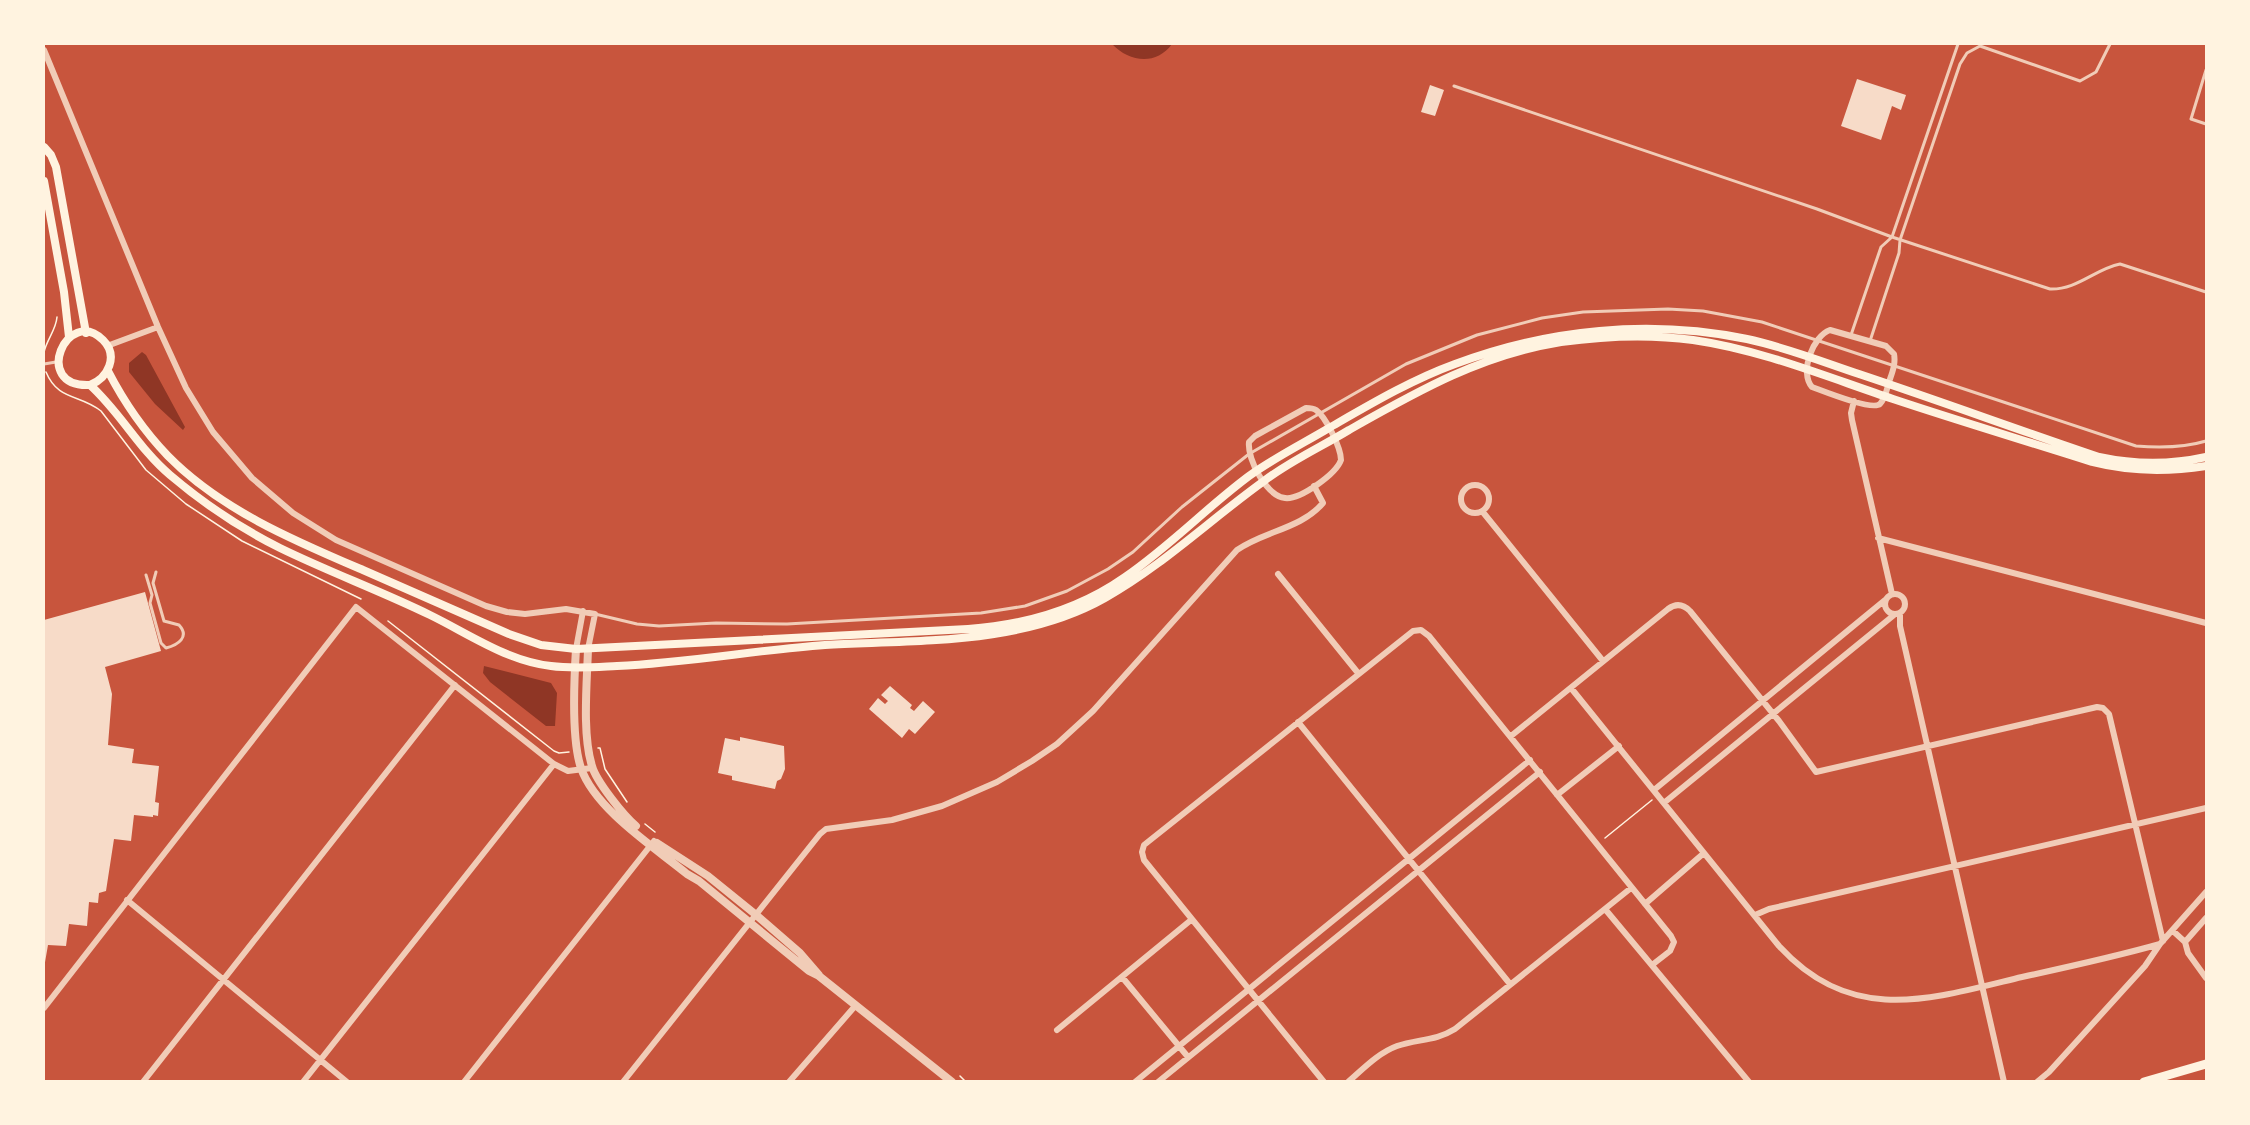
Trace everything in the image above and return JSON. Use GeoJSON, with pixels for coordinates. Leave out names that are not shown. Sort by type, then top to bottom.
{"type":"FeatureCollection","features":[{"type":"Feature","properties":{"kind":"main road"},"geometry":{"type":"LineString","coordinates":[[44,147],[51,155],[56,167],[86,333]]}},
{"type":"Feature","properties":{"kind":"main road"},"geometry":{"type":"LineString","coordinates":[[44,182],[64,292],[69,337]]}},
{"type":"Feature","properties":{"kind":"main road"},"geometry":{"type":"LineString","coordinates":[[108,371],[129,407],[170,458],[202,484],[251,517],[305,544],[509,634],[541,645],[576,649],[977,629],[1004,626],[1045,616],[1082,602],[1125,577],[1257,471],[1328,428],[1403,388],[1455,364],[1504,347],[1571,333],[1638,329],[1694,332],[1749,339],[2099,457],[2128,463],[2150,464],[2168,464],[2206,457]]}},
{"type":"Feature","properties":{"kind":"main road"},"geometry":{"type":"LineString","coordinates":[[86,333],[102,339],[107,346],[110,363],[108,371],[100,380],[90,385],[70,381],[60,370],[58,362],[60,348],[69,337],[86,333]]}},
{"type":"Feature","properties":{"kind":"main road"},"geometry":{"type":"LineString","coordinates":[[90,385],[115,411],[163,470],[216,510],[251,532],[280,548],[427,614],[499,651],[537,663],[575,667],[670,663],[803,647],[989,635],[1046,624],[1080,611],[1131,582],[1264,481],[1413,394],[1460,370],[1514,352],[1559,342],[1623,336],[1656,336],[1693,340],[1764,356],[2111,467],[2153,471],[2206,466]]}},
{"type":"Feature","properties":{"kind":"main road"},"geometry":{"type":"LineString","coordinates":[[2144,1082],[2206,1064]]}},
{"type":"Feature","properties":{"kind":"street"},"geometry":{"type":"LineString","coordinates":[[44,50],[158,327],[186,388],[213,432],[252,477],[283,505],[352,548],[498,610],[525,614],[566,609],[595,614],[588,649],[588,739],[592,768],[626,817],[809,971],[819,976],[952,1082]]}},
{"type":"Feature","properties":{"kind":"street"},"geometry":{"type":"LineString","coordinates":[[107,346],[158,327]]}},
{"type":"Feature","properties":{"kind":"street"},"geometry":{"type":"LineString","coordinates":[[1830,330],[1851,335],[1891,350],[1895,359],[1881,403],[1872,407],[1812,387],[1807,378],[1810,358],[1817,339],[1830,330]]}},
{"type":"Feature","properties":{"kind":"street"},"geometry":{"type":"LineString","coordinates":[[1854,401],[1852,420],[1892,594]]}},
{"type":"Feature","properties":{"kind":"street"},"geometry":{"type":"LineString","coordinates":[[1306,408],[1319,413],[1328,428],[1340,450],[1340,464],[1333,473],[1297,496],[1286,498],[1276,494],[1257,471],[1249,454],[1248,445],[1251,438],[1306,408]]}},
{"type":"Feature","properties":{"kind":"street"},"geometry":{"type":"LineString","coordinates":[[1473,485],[1485,489],[1489,501],[1482,511],[1472,513],[1463,507],[1461,496],[1465,489],[1473,485]]}},
{"type":"Feature","properties":{"kind":"street"},"geometry":{"type":"LineString","coordinates":[[623,1082],[811,842],[826,829],[892,819],[956,801],[998,782],[1057,744],[1093,711],[1237,549],[1251,540],[1301,520],[1319,508],[1323,503],[1314,486]]}},
{"type":"Feature","properties":{"kind":"street"},"geometry":{"type":"LineString","coordinates":[[1482,511],[1603,661]]}},
{"type":"Feature","properties":{"kind":"street"},"geometry":{"type":"LineString","coordinates":[[1878,538],[2206,623]]}},
{"type":"Feature","properties":{"kind":"street"},"geometry":{"type":"LineString","coordinates":[[1278,574],[1359,673]]}},
{"type":"Feature","properties":{"kind":"street"},"geometry":{"type":"LineString","coordinates":[[1656,792],[1892,594],[1899,595],[1905,602],[1904,608],[1665,802]]}},
{"type":"Feature","properties":{"kind":"street"},"geometry":{"type":"LineString","coordinates":[[1885,600],[1886,610],[1897,614]]}},
{"type":"Feature","properties":{"kind":"street"},"geometry":{"type":"LineString","coordinates":[[1511,736],[1672,606],[1683,606],[1690,611],[1763,701],[1816,772],[2103,708],[2109,714],[2162,943]]}},
{"type":"Feature","properties":{"kind":"street"},"geometry":{"type":"LineString","coordinates":[[44,1008],[356,607],[554,764],[568,771],[592,768]]}},
{"type":"Feature","properties":{"kind":"street"},"geometry":{"type":"LineString","coordinates":[[583,611],[575,667],[576,745],[581,769],[594,792],[610,812],[708,876],[755,914],[800,953],[819,976]]}},
{"type":"Feature","properties":{"kind":"street"},"geometry":{"type":"LineString","coordinates":[[1897,614],[2004,1081]]}},
{"type":"Feature","properties":{"kind":"street"},"geometry":{"type":"LineString","coordinates":[[1324,1082],[1191,920],[1144,860],[1142,852],[1144,845],[1409,632],[1417,630],[1425,632],[1671,936],[1674,942],[1670,951],[1652,965]]}},
{"type":"Feature","properties":{"kind":"street"},"geometry":{"type":"LineString","coordinates":[[143,1082],[455,685]]}},
{"type":"Feature","properties":{"kind":"street"},"geometry":{"type":"LineString","coordinates":[[1571,688],[1786,953],[1828,984],[1860,996],[1886,1000],[1916,1000],[1982,987],[2162,943]]}},
{"type":"Feature","properties":{"kind":"street"},"geometry":{"type":"LineString","coordinates":[[1298,722],[1510,984]]}},
{"type":"Feature","properties":{"kind":"street"},"geometry":{"type":"LineString","coordinates":[[1557,795],[1618,746]]}},
{"type":"Feature","properties":{"kind":"street"},"geometry":{"type":"LineString","coordinates":[[1135,1082],[1530,760]]}},
{"type":"Feature","properties":{"kind":"street"},"geometry":{"type":"LineString","coordinates":[[303,1082],[554,764]]}},
{"type":"Feature","properties":{"kind":"street"},"geometry":{"type":"LineString","coordinates":[[1158,1082],[1540,772]]}},
{"type":"Feature","properties":{"kind":"street"},"geometry":{"type":"LineString","coordinates":[[1755,915],[1769,909],[2206,808]]}},
{"type":"Feature","properties":{"kind":"street"},"geometry":{"type":"LineString","coordinates":[[464,1082],[653,839]]}},
{"type":"Feature","properties":{"kind":"street"},"geometry":{"type":"LineString","coordinates":[[1645,903],[1704,854]]}},
{"type":"Feature","properties":{"kind":"street"},"geometry":{"type":"LineString","coordinates":[[1348,1082],[1379,1056],[1397,1046],[1444,1036],[1631,888]]}},
{"type":"Feature","properties":{"kind":"street"},"geometry":{"type":"LineString","coordinates":[[2037,1082],[2049,1072],[2145,966],[2206,892]]}},
{"type":"Feature","properties":{"kind":"street"},"geometry":{"type":"LineString","coordinates":[[127,900],[347,1082]]}},
{"type":"Feature","properties":{"kind":"street"},"geometry":{"type":"LineString","coordinates":[[1605,909],[1749,1082]]}},
{"type":"Feature","properties":{"kind":"street"},"geometry":{"type":"LineString","coordinates":[[2185,942],[2206,918]]}},
{"type":"Feature","properties":{"kind":"street"},"geometry":{"type":"LineString","coordinates":[[1057,1030],[1191,920]]}},
{"type":"Feature","properties":{"kind":"street"},"geometry":{"type":"LineString","coordinates":[[2173,931],[2185,942],[2188,953],[2206,978]]}},
{"type":"Feature","properties":{"kind":"street"},"geometry":{"type":"LineString","coordinates":[[1122,977],[1188,1057]]}},
{"type":"Feature","properties":{"kind":"street"},"geometry":{"type":"LineString","coordinates":[[789,1082],[856,1005]]}},
{"type":"Feature","properties":{"kind":"lane"},"geometry":{"type":"LineString","coordinates":[[1851,335],[1881,247],[1892,237],[1958,44]]}},
{"type":"Feature","properties":{"kind":"lane"},"geometry":{"type":"LineString","coordinates":[[1870,341],[1898,255],[1900,240],[1960,64],[1966,53],[1980,45],[2080,81],[2096,72],[2110,44]]}},
{"type":"Feature","properties":{"kind":"lane"},"geometry":{"type":"LineString","coordinates":[[2206,70],[2191,119],[2206,124]]}},
{"type":"Feature","properties":{"kind":"lane"},"geometry":{"type":"LineString","coordinates":[[1454,86],[1808,206],[1900,240],[2050,289],[2069,288],[2120,264],[2206,292]]}},
{"type":"Feature","properties":{"kind":"lane"},"geometry":{"type":"LineString","coordinates":[[595,614],[637,624],[659,626],[716,623],[787,624],[981,613],[1025,606],[1067,591],[1108,569],[1133,552],[1182,507],[1249,454],[1406,364],[1477,335],[1542,318],[1616,309],[1685,310],[1752,320],[1817,339],[2136,446],[2166,448],[2206,441]]}},
{"type":"Feature","properties":{"kind":"lane"},"geometry":{"type":"LineString","coordinates":[[44,364],[58,362]]}},
{"type":"Feature","properties":{"kind":"lane"},"geometry":{"type":"LineString","coordinates":[[146,575],[152,595],[150,603],[158,633],[163,647],[166,648],[178,644],[184,633],[179,625],[164,621],[153,583],[156,572]]}},
{"type":"Feature","properties":{"kind":"path"},"geometry":{"type":"LineString","coordinates":[[44,352],[45,341],[57,327],[57,315]]}},
{"type":"Feature","properties":{"kind":"path"},"geometry":{"type":"LineString","coordinates":[[45,371],[58,390],[71,398],[91,403],[100,411],[146,470],[186,504],[242,541],[354,595],[368,606]]}},
{"type":"Feature","properties":{"kind":"path"},"geometry":{"type":"LineString","coordinates":[[387,620],[554,751],[572,752]]}},
{"type":"Feature","properties":{"kind":"path"},"geometry":{"type":"LineString","coordinates":[[600,748],[605,769],[626,801]]}},
{"type":"Feature","properties":{"kind":"path"},"geometry":{"type":"LineString","coordinates":[[1597,845],[1656,792]]}},
{"type":"Feature","properties":{"kind":"path"},"geometry":{"type":"LineString","coordinates":[[642,822],[653,839]]}},
{"type":"Feature","properties":{"kind":"path"},"geometry":{"type":"LineString","coordinates":[[959,1076],[966,1082]]}},
{"type":"Feature","properties":{"kind":"shaded area"},"geometry":{"type":"Polygon","coordinates":[[[1112,44],[1172,44],[1158,56],[1142,59],[1126,55],[1112,44]]]}},
{"type":"Feature","properties":{"kind":"shaded area"},"geometry":{"type":"Polygon","coordinates":[[[142,352],[146,355],[185,427],[183,430],[155,404],[129,372],[129,363],[142,352]]]}},
{"type":"Feature","properties":{"kind":"shaded area"},"geometry":{"type":"Polygon","coordinates":[[[484,666],[551,683],[557,693],[555,726],[546,726],[490,682],[483,673],[484,666]]]}},
{"type":"Feature","properties":{"kind":"building"},"geometry":{"type":"Polygon","coordinates":[[[1857,79],[1906,95],[1901,110],[1892,106],[1881,140],[1841,126],[1857,79]]]}},
{"type":"Feature","properties":{"kind":"building"},"geometry":{"type":"Polygon","coordinates":[[[1430,85],[1444,90],[1435,116],[1421,112],[1430,85]]]}},
{"type":"Feature","properties":{"kind":"building"},"geometry":{"type":"Polygon","coordinates":[[[145,592],[161,651],[105,667],[112,694],[108,745],[134,749],[132,763],[159,766],[155,802],[159,803],[158,816],[134,815],[131,841],[114,839],[106,891],[99,893],[98,903],[89,902],[87,926],[69,924],[66,946],[48,945],[44,968],[44,620],[145,592]]]}},
{"type":"Feature","properties":{"kind":"building"},"geometry":{"type":"Polygon","coordinates":[[[890,686],[912,705],[910,708],[914,711],[923,701],[935,712],[915,734],[909,729],[902,738],[869,709],[878,698],[885,704],[888,701],[881,695],[890,686]]]}},
{"type":"Feature","properties":{"kind":"building"},"geometry":{"type":"Polygon","coordinates":[[[740,737],[784,746],[785,769],[775,789],[732,780],[732,776],[718,773],[725,738],[740,741],[740,737]]]}}]}
